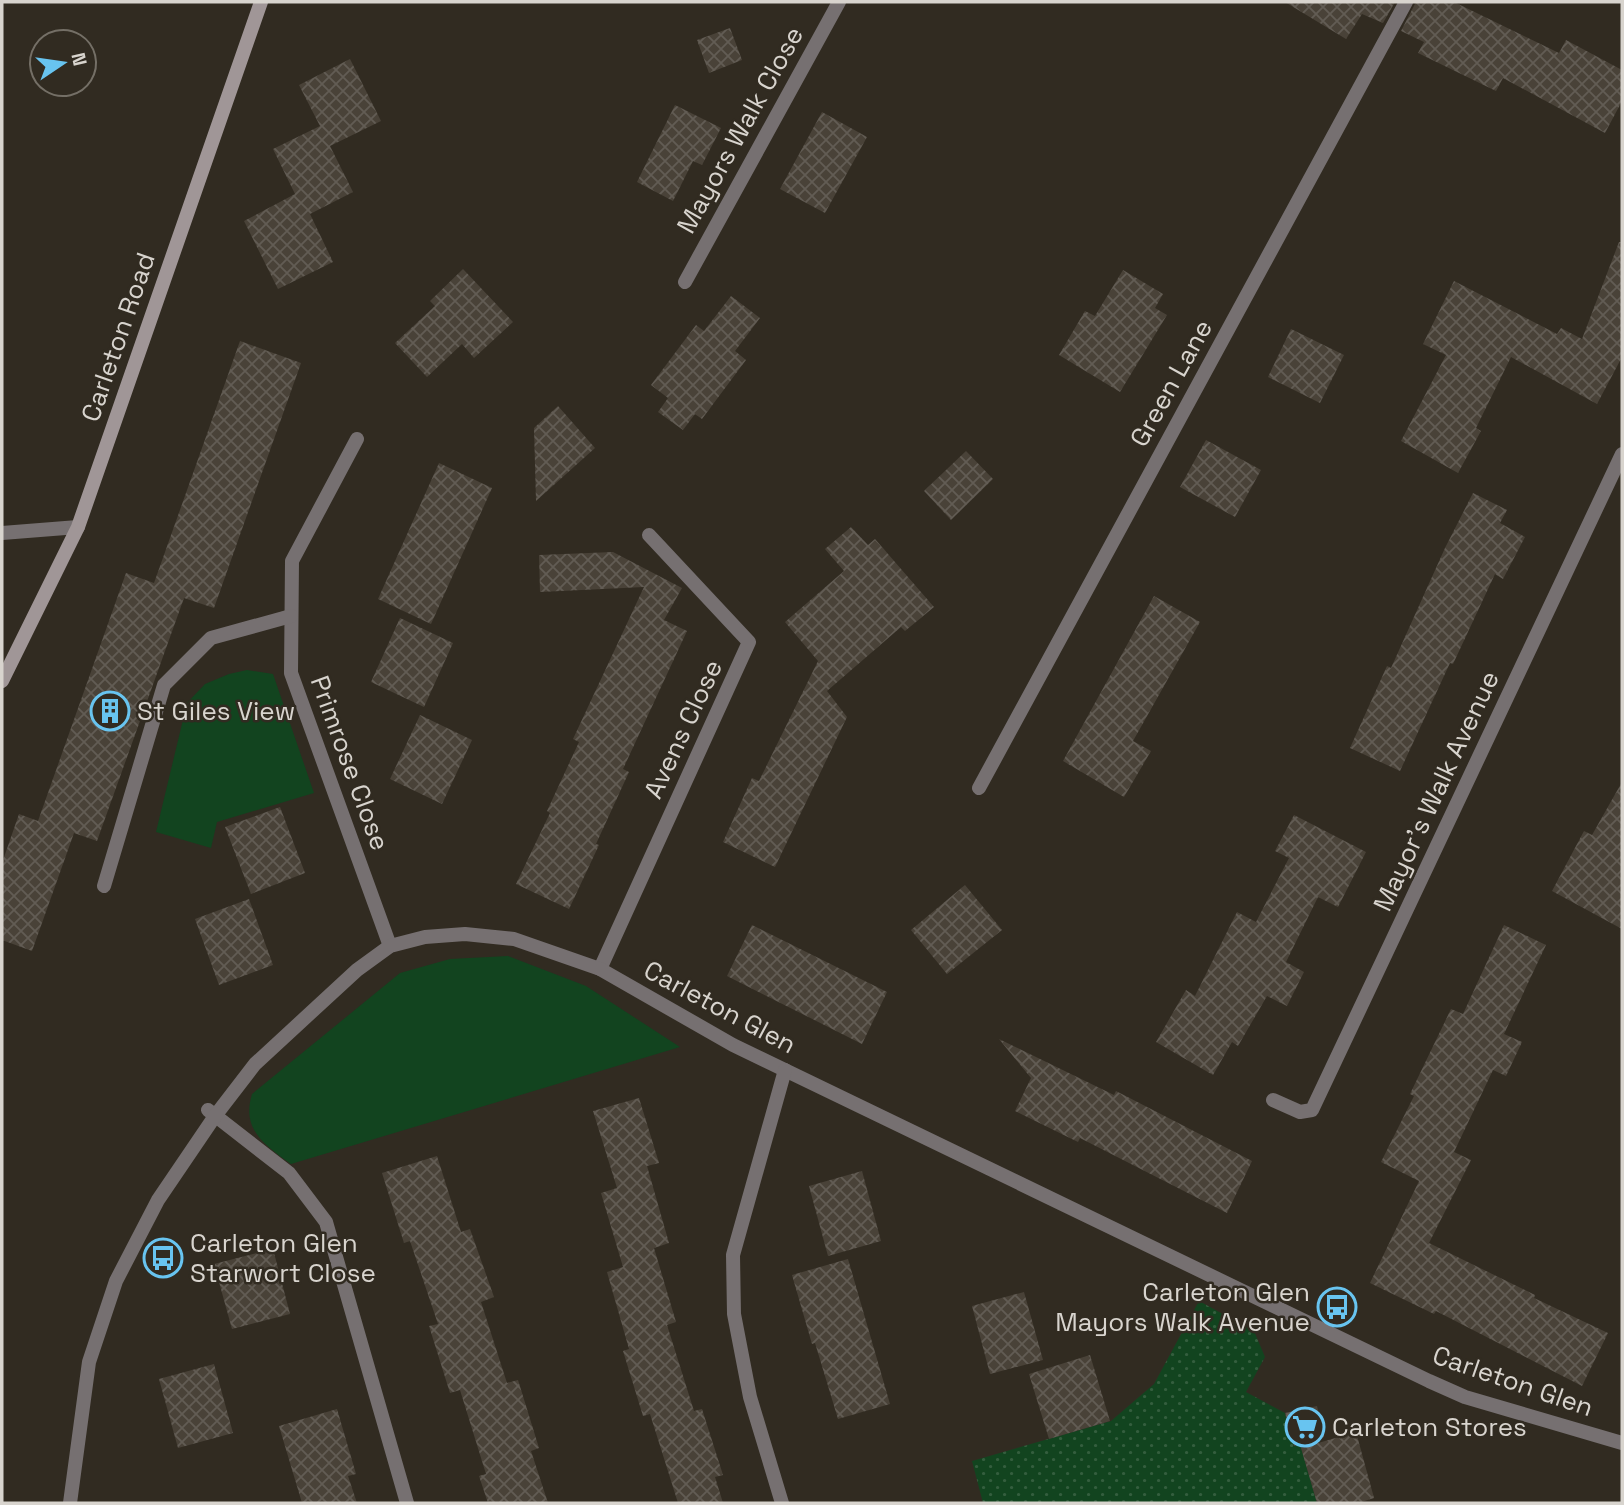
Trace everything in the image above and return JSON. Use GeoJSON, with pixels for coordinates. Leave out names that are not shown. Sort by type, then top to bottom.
{"type":"FeatureCollection","features":[{"type":"Feature","properties":{"kind":"street","name":"Carleton Road"},"geometry":{"type":"LineString","coordinates":[[2,681],[78,527],[261,2]]}},
{"type":"Feature","properties":{"kind":"street","name":"Mayors Walk Close"},"geometry":{"type":"LineString","coordinates":[[685,282],[839,2]]}},
{"type":"Feature","properties":{"kind":"street","name":"Green Lane"},"geometry":{"type":"LineString","coordinates":[[979,788],[1406,2]]}},
{"type":"Feature","properties":{"kind":"street","name":"Primrose Close"},"geometry":{"type":"LineString","coordinates":[[357,439],[292,561],[291,673],[390,946]]}},
{"type":"Feature","properties":{"kind":"street","name":"Mayor's Walk Avenue"},"geometry":{"type":"LineString","coordinates":[[1273,1100],[1300,1112],[1312,1110],[1622,454]]}},
{"type":"Feature","properties":{"kind":"street"},"geometry":{"type":"LineString","coordinates":[[2,533],[78,527]]}},
{"type":"Feature","properties":{"kind":"street","name":"Avens Close"},"geometry":{"type":"LineString","coordinates":[[600,969],[749,642],[649,535]]}},
{"type":"Feature","properties":{"kind":"street"},"geometry":{"type":"LineString","coordinates":[[104,886],[164,685],[211,638],[291,616]]}},
{"type":"Feature","properties":{"kind":"street","name":"Carleton Glen"},"geometry":{"type":"LineString","coordinates":[[71,1503],[89,1362],[116,1281],[158,1200],[211,1113],[255,1064],[357,970],[390,946],[425,937],[465,934],[514,939],[600,969],[733,1045],[1429,1381],[1465,1397],[1622,1443]]}},
{"type":"Feature","properties":{"kind":"street"},"geometry":{"type":"LineString","coordinates":[[782,1503],[747,1385],[734,1314],[733,1255],[785,1070]]}},
{"type":"Feature","properties":{"kind":"street"},"geometry":{"type":"LineString","coordinates":[[211,1113],[289,1173],[326,1222],[407,1503]]}},
{"type":"Feature","properties":{"kind":"green space"},"geometry":{"type":"Polygon","coordinates":[[[247,670],[273,674],[314,793],[217,822],[211,848],[156,832],[187,703],[205,684],[247,670]]]}},
{"type":"Feature","properties":{"kind":"green space"},"geometry":{"type":"Polygon","coordinates":[[[508,956],[586,986],[680,1047],[291,1164],[258,1135],[250,1117],[252,1094],[400,973],[450,959],[508,956]]]}},
{"type":"Feature","properties":{"kind":"green space"},"geometry":{"type":"Polygon","coordinates":[[[1199,1301],[1254,1331],[1265,1357],[1246,1392],[1285,1413],[1294,1446],[1300,1444],[1317,1503],[983,1503],[972,1461],[1111,1421],[1154,1384],[1199,1301]]]}},
{"type":"Feature","properties":{"kind":"building"},"geometry":{"type":"Polygon","coordinates":[[[1285,2],[1395,2],[1383,23],[1362,14],[1346,39],[1285,2]]]}},
{"type":"Feature","properties":{"kind":"building"},"geometry":{"type":"Polygon","coordinates":[[[1416,2],[1454,2],[1559,53],[1566,40],[1622,70],[1622,101],[1605,133],[1503,78],[1496,91],[1418,53],[1424,42],[1401,31],[1416,2]]]}},
{"type":"Feature","properties":{"kind":"building"},"geometry":{"type":"Polygon","coordinates":[[[730,28],[742,60],[709,73],[697,40],[730,28]]]}},
{"type":"Feature","properties":{"kind":"building"},"geometry":{"type":"Polygon","coordinates":[[[350,59],[381,121],[330,146],[353,192],[310,214],[333,262],[278,289],[244,221],[295,194],[273,149],[320,126],[299,85],[350,59]]]}},
{"type":"Feature","properties":{"kind":"building"},"geometry":{"type":"Polygon","coordinates":[[[675,105],[721,128],[702,165],[693,161],[673,201],[637,182],[675,105]]]}},
{"type":"Feature","properties":{"kind":"building"},"geometry":{"type":"Polygon","coordinates":[[[822,112],[867,137],[825,213],[780,189],[822,112]]]}},
{"type":"Feature","properties":{"kind":"building"},"geometry":{"type":"Polygon","coordinates":[[[1619,242],[1622,242],[1622,357],[1597,404],[1511,357],[1476,428],[1481,431],[1458,473],[1401,441],[1446,355],[1423,344],[1454,281],[1557,334],[1561,328],[1582,339],[1619,242]]]}},
{"type":"Feature","properties":{"kind":"building"},"geometry":{"type":"Polygon","coordinates":[[[463,269],[513,322],[474,358],[462,344],[427,377],[395,343],[435,306],[430,301],[463,269]]]}},
{"type":"Feature","properties":{"kind":"building"},"geometry":{"type":"Polygon","coordinates":[[[1123,270],[1163,294],[1155,308],[1167,315],[1120,392],[1059,355],[1085,311],[1095,316],[1123,270]]]}},
{"type":"Feature","properties":{"kind":"building"},"geometry":{"type":"Polygon","coordinates":[[[731,296],[760,318],[735,351],[746,360],[702,419],[695,414],[683,430],[658,412],[668,398],[651,385],[696,325],[704,331],[731,296]]]}},
{"type":"Feature","properties":{"kind":"building"},"geometry":{"type":"Polygon","coordinates":[[[1291,329],[1344,355],[1320,403],[1268,377],[1291,329]]]}},
{"type":"Feature","properties":{"kind":"building","name":"St Giles View"},"geometry":{"type":"Polygon","coordinates":[[[240,341],[301,363],[214,608],[184,598],[97,841],[74,833],[32,951],[2,940],[2,863],[19,814],[38,821],[126,573],[154,583],[240,341]]]}},
{"type":"Feature","properties":{"kind":"building"},"geometry":{"type":"Polygon","coordinates":[[[558,406],[595,448],[536,501],[534,428],[558,406]]]}},
{"type":"Feature","properties":{"kind":"building"},"geometry":{"type":"Polygon","coordinates":[[[1206,440],[1261,470],[1235,517],[1180,487],[1206,440]]]}},
{"type":"Feature","properties":{"kind":"building"},"geometry":{"type":"Polygon","coordinates":[[[966,451],[993,479],[951,520],[924,491],[966,451]]]}},
{"type":"Feature","properties":{"kind":"building"},"geometry":{"type":"Polygon","coordinates":[[[439,463],[492,488],[431,624],[378,599],[439,463]]]}},
{"type":"Feature","properties":{"kind":"building"},"geometry":{"type":"Polygon","coordinates":[[[1473,493],[1507,510],[1500,523],[1525,537],[1503,579],[1495,574],[1400,771],[1350,748],[1387,666],[1391,668],[1473,493]]]}},
{"type":"Feature","properties":{"kind":"building"},"geometry":{"type":"Polygon","coordinates":[[[851,527],[868,545],[875,539],[934,607],[905,631],[901,627],[827,691],[847,717],[775,867],[723,842],[752,778],[759,781],[818,661],[785,622],[844,571],[825,549],[851,527]]]}},
{"type":"Feature","properties":{"kind":"building"},"geometry":{"type":"Polygon","coordinates":[[[613,552],[682,588],[664,620],[687,631],[623,769],[629,772],[569,909],[516,884],[550,813],[547,811],[579,742],[573,739],[644,587],[540,592],[539,555],[613,552]]]}},
{"type":"Feature","properties":{"kind":"building"},"geometry":{"type":"Polygon","coordinates":[[[1154,596],[1200,622],[1133,741],[1151,751],[1124,797],[1063,761],[1154,596]]]}},
{"type":"Feature","properties":{"kind":"building"},"geometry":{"type":"Polygon","coordinates":[[[400,618],[453,643],[424,707],[371,682],[400,618]]]}},
{"type":"Feature","properties":{"kind":"building"},"geometry":{"type":"Polygon","coordinates":[[[420,715],[472,740],[442,804],[390,779],[420,715]]]}},
{"type":"Feature","properties":{"kind":"building"},"geometry":{"type":"Polygon","coordinates":[[[1622,782],[1622,929],[1552,891],[1584,831],[1592,835],[1622,782]]]}},
{"type":"Feature","properties":{"kind":"building"},"geometry":{"type":"Polygon","coordinates":[[[280,807],[305,873],[251,894],[225,827],[280,807]]]}},
{"type":"Feature","properties":{"kind":"building"},"geometry":{"type":"Polygon","coordinates":[[[1294,815],[1366,852],[1338,907],[1318,897],[1286,962],[1304,972],[1287,1006],[1267,996],[1238,1046],[1232,1042],[1213,1075],[1156,1042],[1186,990],[1195,996],[1237,912],[1256,922],[1289,858],[1275,851],[1294,815]]]}},
{"type":"Feature","properties":{"kind":"building"},"geometry":{"type":"Polygon","coordinates":[[[965,885],[1002,930],[947,974],[911,930],[965,885]]]}},
{"type":"Feature","properties":{"kind":"building"},"geometry":{"type":"Polygon","coordinates":[[[249,899],[273,965],[219,985],[195,919],[249,899]]]}},
{"type":"Feature","properties":{"kind":"building"},"geometry":{"type":"Polygon","coordinates":[[[752,925],[887,992],[862,1044],[727,976],[752,925]]]}},
{"type":"Feature","properties":{"kind":"building"},"geometry":{"type":"Polygon","coordinates":[[[1504,925],[1546,945],[1504,1034],[1522,1042],[1506,1076],[1493,1070],[1454,1152],[1471,1160],[1429,1243],[1608,1333],[1582,1386],[1436,1311],[1434,1314],[1370,1283],[1419,1181],[1381,1162],[1414,1096],[1410,1094],[1451,1009],[1463,1014],[1504,925]]]}},
{"type":"Feature","properties":{"kind":"building"},"geometry":{"type":"Polygon","coordinates":[[[999,1039],[1114,1095],[1116,1091],[1252,1161],[1227,1213],[1080,1138],[1078,1142],[1015,1111],[1031,1078],[999,1039]]]}},
{"type":"Feature","properties":{"kind":"building"},"geometry":{"type":"Polygon","coordinates":[[[639,1098],[659,1163],[647,1166],[669,1243],[654,1248],[676,1322],[667,1325],[694,1411],[702,1409],[723,1475],[715,1477],[723,1503],[678,1503],[650,1414],[643,1416],[623,1351],[629,1349],[607,1272],[623,1267],[601,1193],[617,1188],[593,1111],[639,1098]]]}},
{"type":"Feature","properties":{"kind":"building"},"geometry":{"type":"Polygon","coordinates":[[[437,1156],[461,1232],[470,1229],[494,1297],[481,1302],[507,1383],[518,1380],[539,1448],[531,1451],[548,1503],[488,1503],[479,1476],[486,1474],[460,1390],[450,1393],[429,1326],[438,1324],[410,1241],[404,1243],[382,1173],[437,1156]]]}},
{"type":"Feature","properties":{"kind":"building"},"geometry":{"type":"Polygon","coordinates":[[[862,1171],[881,1241],[828,1256],[809,1186],[862,1171]]]}},
{"type":"Feature","properties":{"kind":"building"},"geometry":{"type":"Polygon","coordinates":[[[273,1249],[290,1314],[232,1329],[214,1264],[273,1249]]]}},
{"type":"Feature","properties":{"kind":"building"},"geometry":{"type":"Polygon","coordinates":[[[848,1259],[890,1404],[838,1419],[792,1275],[848,1259]]]}},
{"type":"Feature","properties":{"kind":"building"},"geometry":{"type":"Polygon","coordinates":[[[1024,1292],[1043,1360],[990,1374],[972,1306],[1024,1292]]]}},
{"type":"Feature","properties":{"kind":"building"},"geometry":{"type":"Polygon","coordinates":[[[1090,1355],[1110,1421],[1049,1439],[1029,1374],[1090,1355]]]}},
{"type":"Feature","properties":{"kind":"building"},"geometry":{"type":"Polygon","coordinates":[[[214,1364],[233,1433],[178,1448],[159,1379],[214,1364]]]}},
{"type":"Feature","properties":{"kind":"building","name":"Carleton Stores"},"geometry":{"type":"Polygon","coordinates":[[[1317,1406],[1324,1437],[1294,1446],[1285,1413],[1317,1406]]]}},
{"type":"Feature","properties":{"kind":"building"},"geometry":{"type":"Polygon","coordinates":[[[337,1409],[356,1474],[348,1476],[357,1503],[302,1503],[279,1426],[337,1409]]]}},
{"type":"Feature","properties":{"kind":"building"},"geometry":{"type":"Polygon","coordinates":[[[1356,1432],[1374,1498],[1358,1503],[1317,1503],[1301,1448],[1356,1432]]]}},
{"type":"Feature","properties":{"kind":"place","name":"St Giles View"},"geometry":{"type":"Point","coordinates":[110,711]}},
{"type":"Feature","properties":{"kind":"place","name":"Carleton Glen Starwort Close"},"geometry":{"type":"Point","coordinates":[163,1258]}},
{"type":"Feature","properties":{"kind":"place","name":"Carleton Glen Mayors Walk Avenue"},"geometry":{"type":"Point","coordinates":[1337,1307]}},
{"type":"Feature","properties":{"kind":"place","name":"Carleton Stores"},"geometry":{"type":"Point","coordinates":[1305,1427]}}]}
